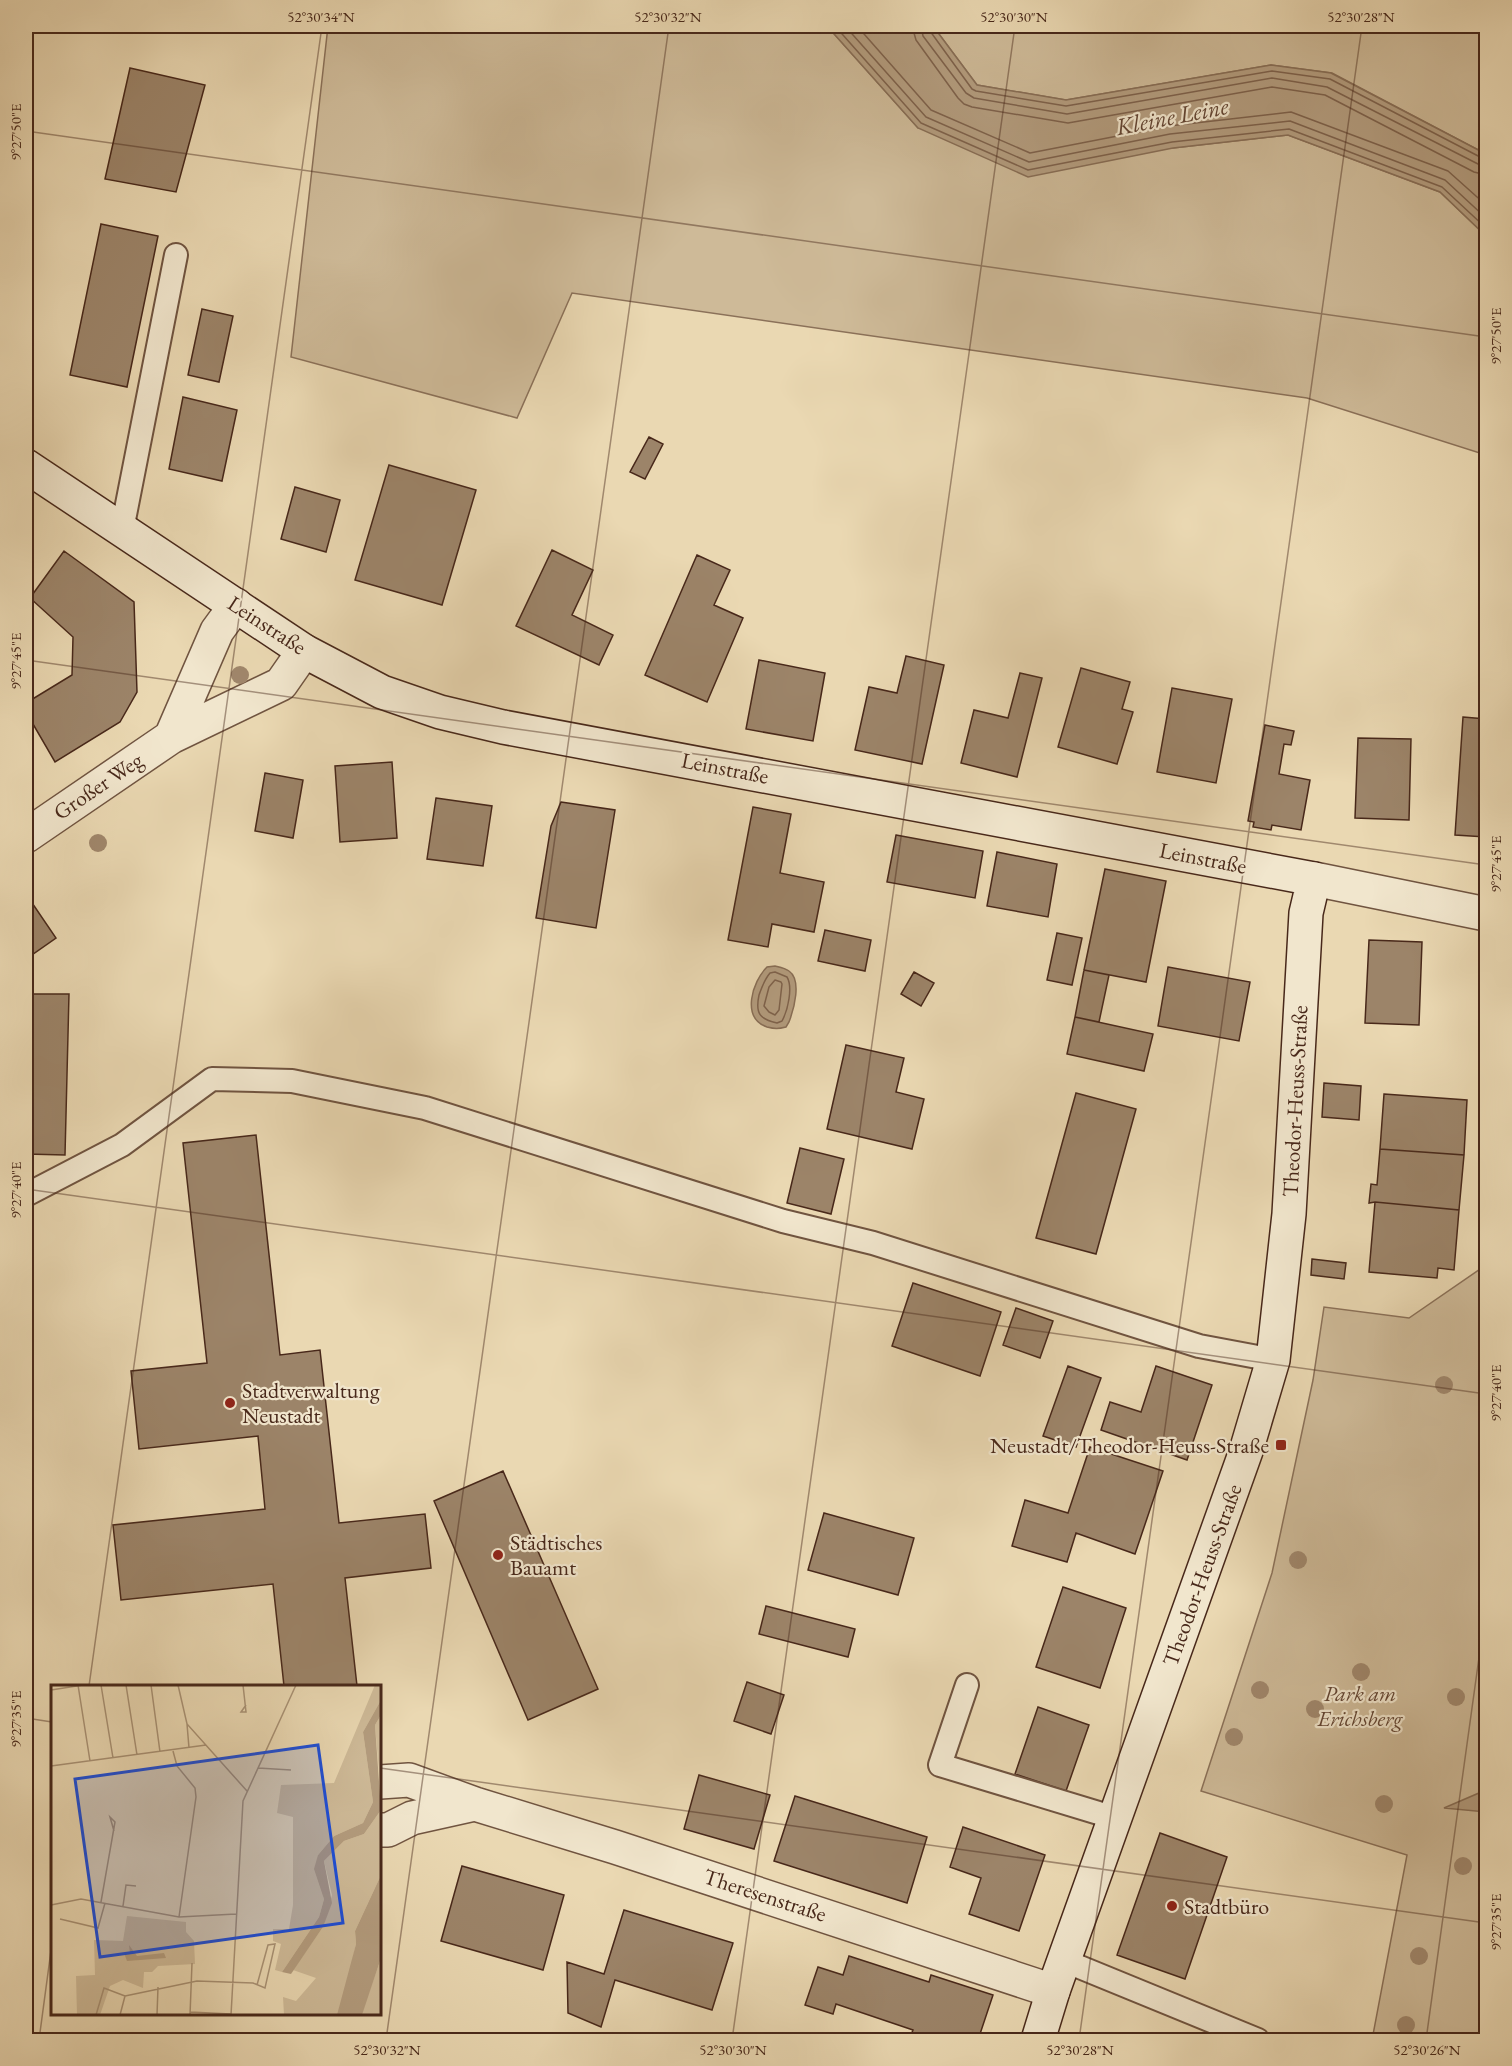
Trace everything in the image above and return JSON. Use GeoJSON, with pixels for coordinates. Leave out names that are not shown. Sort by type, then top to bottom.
{"type":"FeatureCollection","features":[{"type":"Feature","properties":{"kind":"street","name":"Leinstraße"},"geometry":{"type":"LineString","coordinates":[[26,466],[304,651],[382,692],[440,711],[493,724],[1314,879],[1486,914]]}},
{"type":"Feature","properties":{"kind":"street"},"geometry":{"type":"LineString","coordinates":[[171,737],[217,631],[236,605]]}},
{"type":"Feature","properties":{"kind":"street","name":"Großer Weg"},"geometry":{"type":"LineString","coordinates":[[26,836],[171,737],[281,684],[304,651]]}},
{"type":"Feature","properties":{"kind":"street","name":"Theodor-Heuss-Straße"},"geometry":{"type":"LineString","coordinates":[[1038,2040],[1053,1991],[1246,1451],[1273,1360],[1289,1214],[1306,913],[1314,879]]}},
{"type":"Feature","properties":{"kind":"street","name":"Theresenstraße"},"geometry":{"type":"LineString","coordinates":[[381,1782],[409,1780],[475,1804],[615,1847],[1053,1991]]}},
{"type":"Feature","properties":{"kind":"street","name":"Theresenstraße"},"geometry":{"type":"LineString","coordinates":[[381,1830],[388,1830],[412,1818],[475,1804]]}},
{"type":"Feature","properties":{"kind":"lane"},"geometry":{"type":"LineString","coordinates":[[122,530],[176,255]]}},
{"type":"Feature","properties":{"kind":"lane"},"geometry":{"type":"LineString","coordinates":[[26,1195],[122,1145],[212,1078],[292,1082],[425,1108],[783,1221],[884,1246],[1199,1346],[1273,1360]]}},
{"type":"Feature","properties":{"kind":"lane"},"geometry":{"type":"LineString","coordinates":[[967,1684],[940,1765],[1115,1818]]}},
{"type":"Feature","properties":{"kind":"lane"},"geometry":{"type":"LineString","coordinates":[[1065,1961],[1258,2040]]}},
{"type":"Feature","properties":{"kind":"green space"},"geometry":{"type":"Polygon","coordinates":[[[328,26],[827,26],[918,128],[1173,148],[1288,135],[1440,192],[1486,236],[1486,455],[1307,398],[572,293],[517,418],[291,357],[328,26]]]}},
{"type":"Feature","properties":{"kind":"green space"},"geometry":{"type":"Polygon","coordinates":[[[933,26],[1486,26],[1486,154],[1332,73],[1271,65],[1066,100],[977,85],[933,26]]]}},
{"type":"Feature","properties":{"kind":"green space","name":"Park am Erichsberg"},"geometry":{"type":"Polygon","coordinates":[[[1486,1265],[1486,2040],[1372,2040],[1407,1855],[1201,1791],[1272,1573],[1313,1380],[1324,1307],[1409,1318],[1486,1265]]]}},
{"type":"Feature","properties":{"kind":"water","name":"Kleine Leine"},"geometry":{"type":"Polygon","coordinates":[[[827,26],[933,26],[977,85],[1066,100],[1271,65],[1331,73],[1486,154],[1486,236],[1440,192],[1288,135],[1173,148],[1028,177],[918,128],[827,26]]]}},
{"type":"Feature","properties":{"kind":"water"},"geometry":{"type":"Polygon","coordinates":[[[767,967],[784,968],[793,975],[796,988],[795,1003],[789,1022],[786,1027],[776,1028],[767,1027],[759,1022],[752,1008],[757,981],[767,967]]]}},
{"type":"Feature","properties":{"kind":"water"},"geometry":{"type":"Polygon","coordinates":[[[1486,1790],[1486,1812],[1444,1808],[1486,1790]]]}},
{"type":"Feature","properties":{"kind":"building"},"geometry":{"type":"Polygon","coordinates":[[[130,68],[205,85],[176,192],[105,179],[130,68]]]}},
{"type":"Feature","properties":{"kind":"building"},"geometry":{"type":"Polygon","coordinates":[[[101,224],[158,236],[127,387],[70,375],[101,224]]]}},
{"type":"Feature","properties":{"kind":"building"},"geometry":{"type":"Polygon","coordinates":[[[26,261],[33,262],[26,297],[26,261]]]}},
{"type":"Feature","properties":{"kind":"building"},"geometry":{"type":"Polygon","coordinates":[[[202,309],[233,316],[219,382],[188,375],[202,309]]]}},
{"type":"Feature","properties":{"kind":"building"},"geometry":{"type":"Polygon","coordinates":[[[183,397],[237,410],[222,481],[169,469],[183,397]]]}},
{"type":"Feature","properties":{"kind":"building"},"geometry":{"type":"Polygon","coordinates":[[[649,437],[663,444],[645,479],[630,472],[649,437]]]}},
{"type":"Feature","properties":{"kind":"building"},"geometry":{"type":"Polygon","coordinates":[[[389,465],[476,490],[442,605],[355,580],[389,465]]]}},
{"type":"Feature","properties":{"kind":"building"},"geometry":{"type":"Polygon","coordinates":[[[295,487],[340,500],[326,552],[281,539],[295,487]]]}},
{"type":"Feature","properties":{"kind":"building"},"geometry":{"type":"Polygon","coordinates":[[[552,550],[593,570],[572,615],[613,635],[599,665],[516,626],[552,550]]]}},
{"type":"Feature","properties":{"kind":"building"},"geometry":{"type":"Polygon","coordinates":[[[64,551],[134,602],[137,692],[120,722],[55,762],[26,712],[26,703],[72,675],[73,637],[30,598],[64,551]]]}},
{"type":"Feature","properties":{"kind":"building"},"geometry":{"type":"Polygon","coordinates":[[[697,555],[730,570],[714,605],[743,618],[707,702],[645,675],[697,555]]]}},
{"type":"Feature","properties":{"kind":"building"},"geometry":{"type":"Polygon","coordinates":[[[906,656],[944,665],[922,764],[855,750],[869,687],[897,693],[906,656]]]}},
{"type":"Feature","properties":{"kind":"building"},"geometry":{"type":"Polygon","coordinates":[[[759,660],[825,673],[813,741],[746,729],[759,660]]]}},
{"type":"Feature","properties":{"kind":"building"},"geometry":{"type":"Polygon","coordinates":[[[1081,668],[1130,682],[1122,709],[1133,712],[1117,764],[1058,747],[1081,668]]]}},
{"type":"Feature","properties":{"kind":"building"},"geometry":{"type":"Polygon","coordinates":[[[1020,673],[1042,678],[1017,777],[961,763],[974,710],[1008,718],[1020,673]]]}},
{"type":"Feature","properties":{"kind":"building"},"geometry":{"type":"Polygon","coordinates":[[[1172,688],[1232,699],[1216,783],[1157,772],[1172,688]]]}},
{"type":"Feature","properties":{"kind":"building"},"geometry":{"type":"Polygon","coordinates":[[[1463,717],[1486,719],[1486,837],[1455,835],[1463,717]]]}},
{"type":"Feature","properties":{"kind":"building"},"geometry":{"type":"Polygon","coordinates":[[[1265,725],[1294,731],[1291,745],[1284,744],[1279,774],[1310,780],[1301,830],[1272,825],[1271,830],[1253,827],[1254,822],[1248,821],[1265,725]]]}},
{"type":"Feature","properties":{"kind":"building"},"geometry":{"type":"Polygon","coordinates":[[[1358,738],[1411,739],[1409,820],[1355,818],[1358,738]]]}},
{"type":"Feature","properties":{"kind":"building"},"geometry":{"type":"Polygon","coordinates":[[[392,762],[397,838],[340,842],[335,766],[392,762]]]}},
{"type":"Feature","properties":{"kind":"building"},"geometry":{"type":"Polygon","coordinates":[[[265,773],[303,780],[293,838],[255,831],[265,773]]]}},
{"type":"Feature","properties":{"kind":"building"},"geometry":{"type":"Polygon","coordinates":[[[436,798],[492,806],[483,866],[427,859],[436,798]]]}},
{"type":"Feature","properties":{"kind":"building"},"geometry":{"type":"Polygon","coordinates":[[[561,802],[615,810],[596,928],[536,918],[551,826],[561,802]]]}},
{"type":"Feature","properties":{"kind":"building"},"geometry":{"type":"Polygon","coordinates":[[[753,807],[791,814],[780,873],[824,882],[814,932],[772,924],[768,947],[728,940],[753,807]]]}},
{"type":"Feature","properties":{"kind":"building"},"geometry":{"type":"Polygon","coordinates":[[[896,835],[983,851],[975,898],[887,882],[896,835]]]}},
{"type":"Feature","properties":{"kind":"building"},"geometry":{"type":"Polygon","coordinates":[[[997,852],[1057,864],[1048,917],[987,906],[997,852]]]}},
{"type":"Feature","properties":{"kind":"building"},"geometry":{"type":"Polygon","coordinates":[[[1105,869],[1166,881],[1146,982],[1084,970],[1105,869]]]}},
{"type":"Feature","properties":{"kind":"building"},"geometry":{"type":"Polygon","coordinates":[[[26,894],[56,938],[26,959],[26,894]]]}},
{"type":"Feature","properties":{"kind":"building"},"geometry":{"type":"Polygon","coordinates":[[[825,930],[871,940],[865,971],[818,961],[825,930]]]}},
{"type":"Feature","properties":{"kind":"building"},"geometry":{"type":"Polygon","coordinates":[[[1057,933],[1082,938],[1072,985],[1047,980],[1057,933]]]}},
{"type":"Feature","properties":{"kind":"building"},"geometry":{"type":"Polygon","coordinates":[[[1369,940],[1422,942],[1419,1025],[1365,1023],[1369,940]]]}},
{"type":"Feature","properties":{"kind":"building"},"geometry":{"type":"Polygon","coordinates":[[[1168,967],[1250,982],[1239,1041],[1158,1026],[1168,967]]]}},
{"type":"Feature","properties":{"kind":"building"},"geometry":{"type":"Polygon","coordinates":[[[1084,970],[1109,975],[1099,1022],[1075,1017],[1084,970]]]}},
{"type":"Feature","properties":{"kind":"building"},"geometry":{"type":"Polygon","coordinates":[[[914,972],[934,983],[921,1006],[901,994],[914,972]]]}},
{"type":"Feature","properties":{"kind":"building"},"geometry":{"type":"Polygon","coordinates":[[[26,994],[69,994],[65,1155],[26,1154],[26,994]]]}},
{"type":"Feature","properties":{"kind":"building"},"geometry":{"type":"Polygon","coordinates":[[[1075,1017],[1153,1034],[1144,1071],[1067,1054],[1075,1017]]]}},
{"type":"Feature","properties":{"kind":"building"},"geometry":{"type":"Polygon","coordinates":[[[846,1045],[904,1058],[896,1092],[924,1099],[912,1149],[827,1129],[846,1045]]]}},
{"type":"Feature","properties":{"kind":"building"},"geometry":{"type":"Polygon","coordinates":[[[1324,1083],[1361,1086],[1359,1120],[1322,1117],[1324,1083]]]}},
{"type":"Feature","properties":{"kind":"building"},"geometry":{"type":"Polygon","coordinates":[[[1076,1093],[1136,1109],[1096,1254],[1036,1238],[1076,1093]]]}},
{"type":"Feature","properties":{"kind":"building"},"geometry":{"type":"Polygon","coordinates":[[[1384,1094],[1467,1100],[1464,1155],[1380,1149],[1384,1094]]]}},
{"type":"Feature","properties":{"kind":"building","name":"Stadtverwaltung Neustadt"},"geometry":{"type":"Polygon","coordinates":[[[256,1135],[280,1355],[320,1350],[339,1523],[425,1514],[431,1568],[345,1578],[357,1685],[284,1685],[273,1584],[121,1600],[113,1525],[265,1509],[258,1436],[139,1449],[131,1371],[207,1363],[183,1143],[256,1135]]]}},
{"type":"Feature","properties":{"kind":"building"},"geometry":{"type":"Polygon","coordinates":[[[800,1148],[844,1159],[831,1214],[787,1203],[800,1148]]]}},
{"type":"Feature","properties":{"kind":"building"},"geometry":{"type":"Polygon","coordinates":[[[1380,1149],[1464,1155],[1459,1210],[1369,1203],[1371,1184],[1377,1185],[1380,1149]]]}},
{"type":"Feature","properties":{"kind":"building"},"geometry":{"type":"Polygon","coordinates":[[[1375,1202],[1459,1210],[1454,1270],[1438,1268],[1437,1278],[1369,1272],[1375,1202]]]}},
{"type":"Feature","properties":{"kind":"building"},"geometry":{"type":"Polygon","coordinates":[[[1312,1259],[1346,1263],[1344,1279],[1311,1275],[1312,1259]]]}},
{"type":"Feature","properties":{"kind":"building"},"geometry":{"type":"Polygon","coordinates":[[[913,1283],[1001,1312],[980,1376],[892,1346],[913,1283]]]}},
{"type":"Feature","properties":{"kind":"building"},"geometry":{"type":"Polygon","coordinates":[[[1016,1308],[1053,1321],[1040,1358],[1003,1345],[1016,1308]]]}},
{"type":"Feature","properties":{"kind":"building"},"geometry":{"type":"Polygon","coordinates":[[[1068,1366],[1101,1378],[1076,1447],[1043,1436],[1068,1366]]]}},
{"type":"Feature","properties":{"kind":"building"},"geometry":{"type":"Polygon","coordinates":[[[1156,1366],[1212,1385],[1187,1460],[1101,1430],[1110,1402],[1141,1412],[1156,1366]]]}},
{"type":"Feature","properties":{"kind":"building"},"geometry":{"type":"Polygon","coordinates":[[[1090,1447],[1163,1471],[1135,1554],[1076,1533],[1067,1562],[1012,1546],[1025,1500],[1068,1513],[1090,1447]]]}},
{"type":"Feature","properties":{"kind":"building","name":"Städtisches Bauamt"},"geometry":{"type":"Polygon","coordinates":[[[503,1471],[598,1689],[528,1720],[434,1501],[503,1471]]]}},
{"type":"Feature","properties":{"kind":"building"},"geometry":{"type":"Polygon","coordinates":[[[824,1513],[914,1538],[898,1595],[808,1570],[824,1513]]]}},
{"type":"Feature","properties":{"kind":"building"},"geometry":{"type":"Polygon","coordinates":[[[1063,1587],[1126,1608],[1100,1688],[1036,1667],[1063,1587]]]}},
{"type":"Feature","properties":{"kind":"building"},"geometry":{"type":"Polygon","coordinates":[[[766,1606],[855,1629],[848,1657],[759,1634],[766,1606]]]}},
{"type":"Feature","properties":{"kind":"building"},"geometry":{"type":"Polygon","coordinates":[[[747,1682],[784,1695],[771,1734],[734,1721],[747,1682]]]}},
{"type":"Feature","properties":{"kind":"building"},"geometry":{"type":"Polygon","coordinates":[[[1038,1707],[1089,1725],[1066,1791],[1015,1774],[1038,1707]]]}},
{"type":"Feature","properties":{"kind":"building"},"geometry":{"type":"Polygon","coordinates":[[[1486,1771],[1486,1796],[1479,1773],[1486,1771]]]}},
{"type":"Feature","properties":{"kind":"building"},"geometry":{"type":"Polygon","coordinates":[[[699,1775],[770,1795],[754,1849],[684,1829],[699,1775]]]}},
{"type":"Feature","properties":{"kind":"building"},"geometry":{"type":"Polygon","coordinates":[[[795,1796],[927,1837],[907,1903],[774,1861],[795,1796]]]}},
{"type":"Feature","properties":{"kind":"building"},"geometry":{"type":"Polygon","coordinates":[[[963,1827],[1045,1855],[1019,1931],[969,1914],[981,1878],[950,1867],[963,1827]]]}},
{"type":"Feature","properties":{"kind":"building","name":"Stadtbüro"},"geometry":{"type":"Polygon","coordinates":[[[1160,1833],[1227,1857],[1185,1979],[1117,1955],[1160,1833]]]}},
{"type":"Feature","properties":{"kind":"building"},"geometry":{"type":"Polygon","coordinates":[[[462,1866],[564,1895],[543,1970],[441,1941],[462,1866]]]}},
{"type":"Feature","properties":{"kind":"building"},"geometry":{"type":"Polygon","coordinates":[[[624,1910],[733,1943],[712,2010],[615,1980],[601,2027],[568,2013],[567,1962],[604,1974],[624,1910]]]}},
{"type":"Feature","properties":{"kind":"building"},"geometry":{"type":"Polygon","coordinates":[[[849,1956],[929,1982],[931,1975],[993,1995],[978,2040],[909,2040],[913,2030],[836,2004],[833,2014],[805,2005],[818,1967],[843,1975],[849,1956]]]}},
{"type":"Feature","properties":{"kind":"place","name":"Stadtverwaltung Neustadt"},"geometry":{"type":"Point","coordinates":[230,1403]}},
{"type":"Feature","properties":{"kind":"place","name":"Neustadt/Theodor-Heuss-Straße"},"geometry":{"type":"Point","coordinates":[1281,1445]}},
{"type":"Feature","properties":{"kind":"place","name":"Städtisches Bauamt"},"geometry":{"type":"Point","coordinates":[498,1555]}},
{"type":"Feature","properties":{"kind":"place","name":"Stadtbüro"},"geometry":{"type":"Point","coordinates":[1172,1906]}}]}
